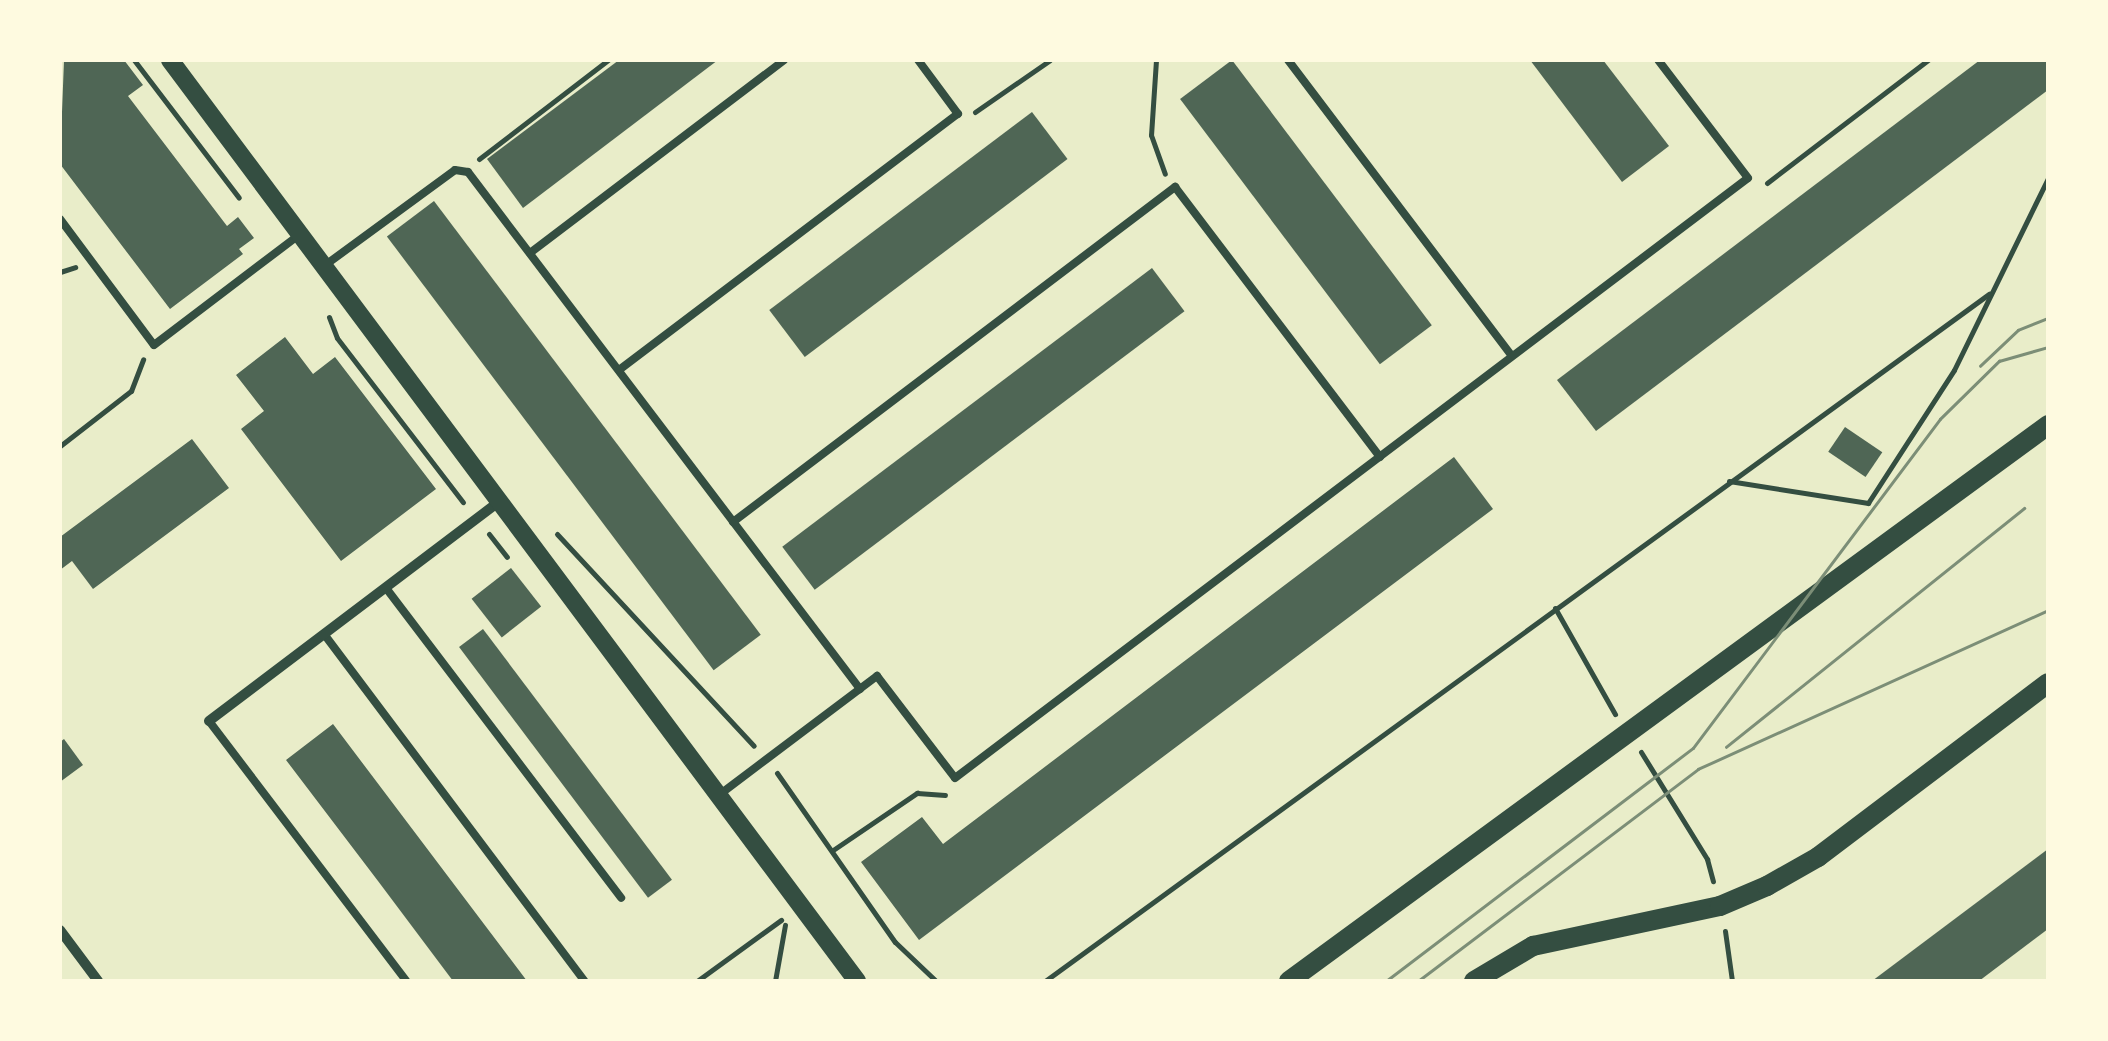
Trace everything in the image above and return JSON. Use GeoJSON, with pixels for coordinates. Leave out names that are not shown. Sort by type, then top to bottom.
{"type":"FeatureCollection","features":[{"type":"Feature","properties":{"kind":"main road"},"geometry":{"type":"LineString","coordinates":[[1288,981],[1624,730],[2048,425]]}},
{"type":"Feature","properties":{"kind":"main road"},"geometry":{"type":"LineString","coordinates":[[1474,981],[1533,946],[1720,906],[1818,857],[2048,683]]}},
{"type":"Feature","properties":{"kind":"street"},"geometry":{"type":"LineString","coordinates":[[170,60],[857,981]]}},
{"type":"Feature","properties":{"kind":"street"},"geometry":{"type":"LineString","coordinates":[[209,721],[500,501]]}},
{"type":"Feature","properties":{"kind":"street"},"geometry":{"type":"LineString","coordinates":[[60,930],[98,981]]}},
{"type":"Feature","properties":{"kind":"lane"},"geometry":{"type":"LineString","coordinates":[[530,253],[784,60]]}},
{"type":"Feature","properties":{"kind":"lane"},"geometry":{"type":"LineString","coordinates":[[619,370],[958,114],[918,60]]}},
{"type":"Feature","properties":{"kind":"lane"},"geometry":{"type":"LineString","coordinates":[[1288,60],[1512,356]]}},
{"type":"Feature","properties":{"kind":"lane"},"geometry":{"type":"LineString","coordinates":[[718,795],[877,676],[954,778],[1748,178],[1658,60]]}},
{"type":"Feature","properties":{"kind":"lane"},"geometry":{"type":"LineString","coordinates":[[324,266],[456,170],[465,170],[860,688]]}},
{"type":"Feature","properties":{"kind":"lane"},"geometry":{"type":"LineString","coordinates":[[734,522],[1176,187],[1380,457]]}},
{"type":"Feature","properties":{"kind":"lane"},"geometry":{"type":"LineString","coordinates":[[60,219],[154,344],[300,234]]}},
{"type":"Feature","properties":{"kind":"lane"},"geometry":{"type":"LineString","coordinates":[[386,588],[621,898]]}},
{"type":"Feature","properties":{"kind":"lane"},"geometry":{"type":"LineString","coordinates":[[324,634],[586,981]]}},
{"type":"Feature","properties":{"kind":"lane"},"geometry":{"type":"LineString","coordinates":[[209,721],[406,981]]}},
{"type":"Feature","properties":{"kind":"path"},"geometry":{"type":"LineString","coordinates":[[465,170],[608,60]]}},
{"type":"Feature","properties":{"kind":"path"},"geometry":{"type":"LineString","coordinates":[[958,114],[982,111],[1050,60]]}},
{"type":"Feature","properties":{"kind":"path"},"geometry":{"type":"LineString","coordinates":[[1156,60],[1151,135],[1160,166],[1176,187]]}},
{"type":"Feature","properties":{"kind":"path"},"geometry":{"type":"LineString","coordinates":[[1729,482],[1868,502],[1920,430],[2048,178]]}},
{"type":"Feature","properties":{"kind":"path"},"geometry":{"type":"LineString","coordinates":[[1045,981],[1989,294]]}},
{"type":"Feature","properties":{"kind":"path"},"geometry":{"type":"LineString","coordinates":[[60,446],[131,390],[154,344]]}},
{"type":"Feature","properties":{"kind":"path"},"geometry":{"type":"LineString","coordinates":[[548,523],[659,650],[766,759],[895,942],[936,981]]}},
{"type":"Feature","properties":{"kind":"path"},"geometry":{"type":"LineString","coordinates":[[1555,608],[1624,730],[1707,859],[1720,906],[1732,981]]}},
{"type":"Feature","properties":{"kind":"path"},"geometry":{"type":"LineString","coordinates":[[833,850],[917,793]]}},
{"type":"Feature","properties":{"kind":"path"},"geometry":{"type":"LineString","coordinates":[[700,980],[787,915],[775,981]]}},
{"type":"Feature","properties":{"kind":"building"},"geometry":{"type":"Polygon","coordinates":[[[64,60],[124,60],[143,85],[128,96],[227,226],[238,217],[254,238],[239,249],[243,254],[170,309],[60,164],[64,60]]]}},
{"type":"Feature","properties":{"kind":"building"},"geometry":{"type":"Polygon","coordinates":[[[619,60],[718,60],[523,208],[487,159],[619,60]]]}},
{"type":"Feature","properties":{"kind":"building"},"geometry":{"type":"Polygon","coordinates":[[[1232,60],[1432,325],[1380,364],[1180,99],[1232,60]]]}},
{"type":"Feature","properties":{"kind":"building"},"geometry":{"type":"Polygon","coordinates":[[[1530,60],[1603,60],[1669,146],[1622,182],[1530,60]]]}},
{"type":"Feature","properties":{"kind":"building"},"geometry":{"type":"Polygon","coordinates":[[[1980,60],[2048,60],[2048,90],[1596,431],[1557,380],[1980,60]]]}},
{"type":"Feature","properties":{"kind":"building"},"geometry":{"type":"Polygon","coordinates":[[[1032,112],[1068,159],[805,357],[769,310],[1032,112]]]}},
{"type":"Feature","properties":{"kind":"building"},"geometry":{"type":"Polygon","coordinates":[[[434,201],[761,635],[714,670],[387,237],[434,201]]]}},
{"type":"Feature","properties":{"kind":"building"},"geometry":{"type":"Polygon","coordinates":[[[1152,268],[1184,311],[815,590],[782,547],[1152,268]]]}},
{"type":"Feature","properties":{"kind":"building"},"geometry":{"type":"Polygon","coordinates":[[[285,337],[313,374],[335,357],[436,489],[341,561],[241,429],[264,411],[236,375],[285,337]]]}},
{"type":"Feature","properties":{"kind":"building"},"geometry":{"type":"Polygon","coordinates":[[[1845,427],[1882,452],[1866,477],[1828,452],[1845,427]]]}},
{"type":"Feature","properties":{"kind":"building"},"geometry":{"type":"Polygon","coordinates":[[[192,439],[229,488],[93,589],[72,561],[60,570],[60,537],[192,439]]]}},
{"type":"Feature","properties":{"kind":"building"},"geometry":{"type":"Polygon","coordinates":[[[1454,457],[1493,509],[919,940],[861,862],[922,817],[943,844],[1454,457]]]}},
{"type":"Feature","properties":{"kind":"building"},"geometry":{"type":"Polygon","coordinates":[[[511,568],[541,607],[502,637],[472,599],[511,568]]]}},
{"type":"Feature","properties":{"kind":"building"},"geometry":{"type":"Polygon","coordinates":[[[483,629],[672,880],[648,898],[459,647],[483,629]]]}},
{"type":"Feature","properties":{"kind":"building"},"geometry":{"type":"Polygon","coordinates":[[[333,724],[527,981],[453,981],[286,760],[333,724]]]}},
{"type":"Feature","properties":{"kind":"building"},"geometry":{"type":"Polygon","coordinates":[[[64,739],[83,765],[60,782],[60,742],[64,739]]]}},
{"type":"Feature","properties":{"kind":"building"},"geometry":{"type":"Polygon","coordinates":[[[2048,849],[2048,929],[1979,981],[1872,981],[2048,849]]]}},
{"type":"Feature","properties":{"kind":"tram line"},"geometry":{"type":"LineString","coordinates":[[1980,366],[2018,330],[2048,318]]}},
{"type":"Feature","properties":{"kind":"tram line"},"geometry":{"type":"LineString","coordinates":[[1386,981],[1693,748],[1940,419],[1999,361],[2048,347]]}},
{"type":"Feature","properties":{"kind":"tram line"},"geometry":{"type":"LineString","coordinates":[[1726,747],[2024,508]]}},
{"type":"Feature","properties":{"kind":"tram line"},"geometry":{"type":"LineString","coordinates":[[1418,981],[1698,769],[2048,610]]}}]}
